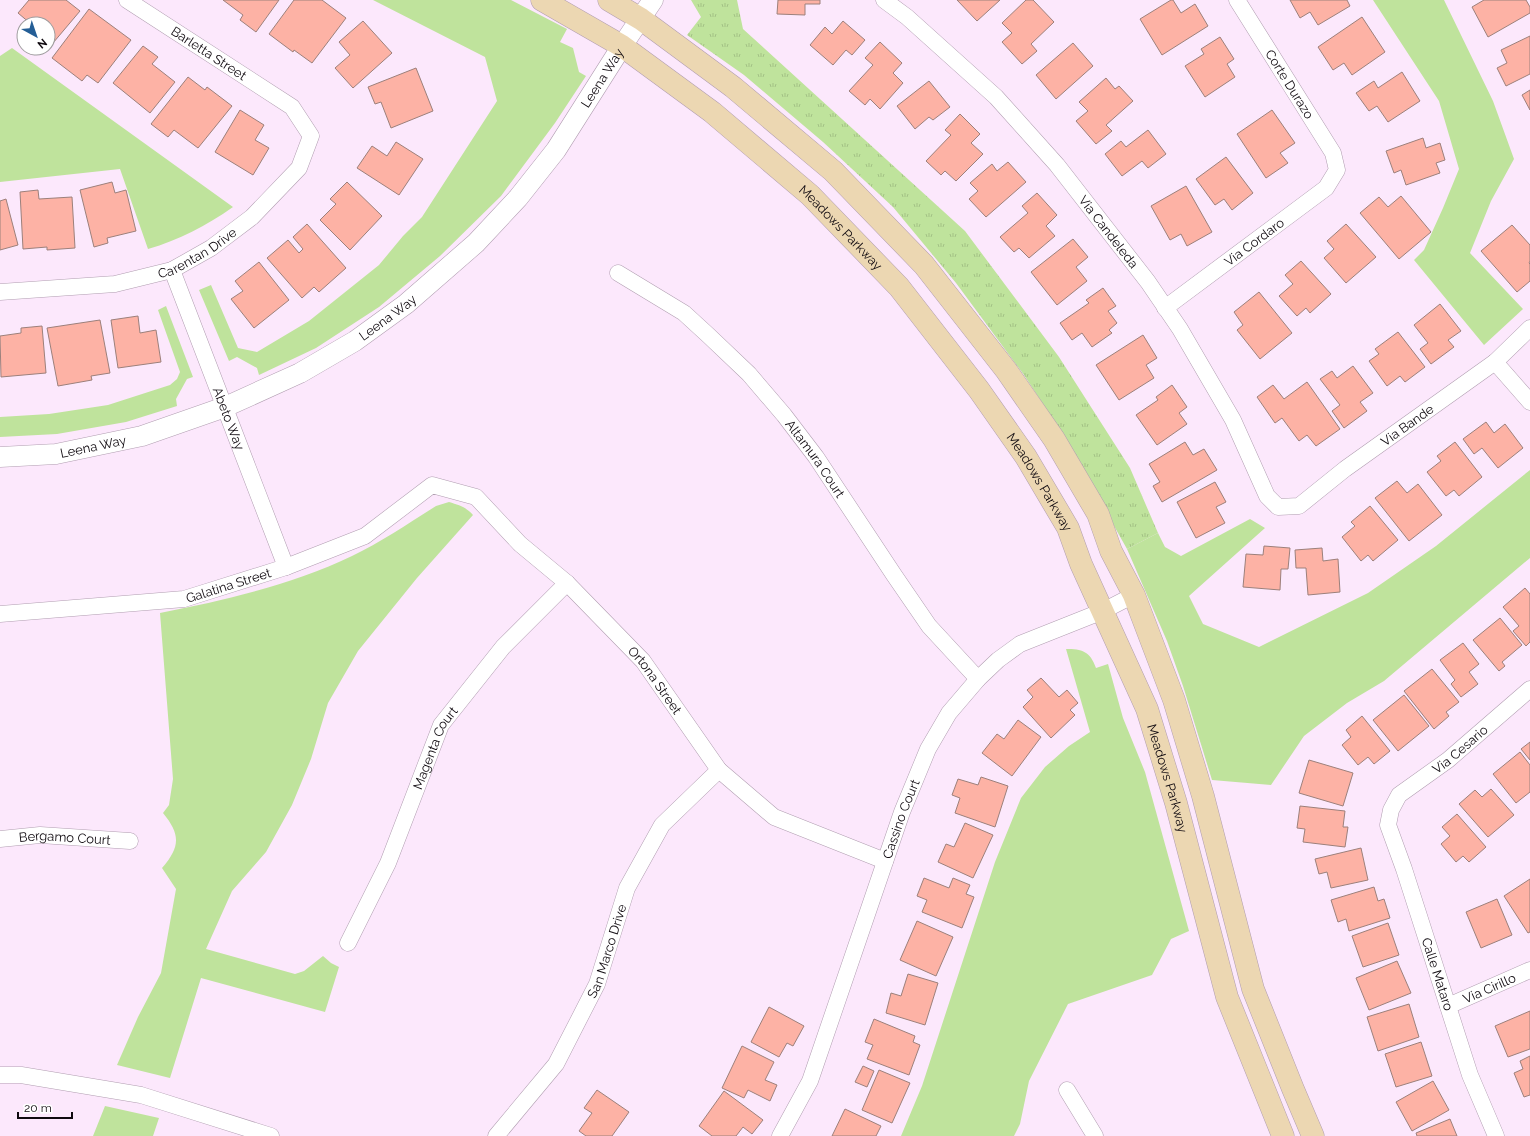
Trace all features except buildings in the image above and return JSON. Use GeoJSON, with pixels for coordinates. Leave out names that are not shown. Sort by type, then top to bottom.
{"type":"FeatureCollection","features":[{"type":"Feature","properties":{"kind":"main road","name":"Meadows Parkway"},"geometry":{"type":"LineString","coordinates":[[542,0],[622,46],[712,112],[810,195],[899,287],[979,390],[1026,457],[1068,528],[1081,564],[1147,708],[1176,803],[1227,997],[1283,1136]]}},
{"type":"Feature","properties":{"kind":"main road"},"geometry":{"type":"LineString","coordinates":[[609,0],[641,19],[733,87],[833,171],[924,265],[1006,370],[1054,439],[1098,514],[1111,551],[1134,595],[1174,700],[1203,796],[1253,989],[1313,1136]]}},
{"type":"Feature","properties":{"kind":"street","name":"Barletta Street"},"geometry":{"type":"LineString","coordinates":[[127,0],[292,107]]}},
{"type":"Feature","properties":{"kind":"street","name":"Leena Way"},"geometry":{"type":"LineString","coordinates":[[0,457],[56,454],[142,436],[225,407],[300,373],[355,341],[406,304],[476,243],[518,198],[556,150],[622,46],[654,0]]}},
{"type":"Feature","properties":{"kind":"street","name":"Via Candeleda"},"geometry":{"type":"LineString","coordinates":[[884,0],[907,16],[996,97],[1057,164],[1148,282],[1180,329],[1233,420],[1267,496],[1278,506]]}},
{"type":"Feature","properties":{"kind":"street","name":"Corte Durazo"},"geometry":{"type":"LineString","coordinates":[[1237,0],[1333,153],[1337,170]]}},
{"type":"Feature","properties":{"kind":"street","name":"Carentan Drive"},"geometry":{"type":"LineString","coordinates":[[0,292],[115,284],[172,270],[211,248],[252,217],[299,168],[311,136],[292,107]]}},
{"type":"Feature","properties":{"kind":"street","name":"Via Cordaro"},"geometry":{"type":"LineString","coordinates":[[1165,308],[1326,188],[1337,170]]}},
{"type":"Feature","properties":{"kind":"street","name":"Abeto Way"},"geometry":{"type":"LineString","coordinates":[[172,270],[286,567]]}},
{"type":"Feature","properties":{"kind":"street","name":"Altamura Court"},"geometry":{"type":"LineString","coordinates":[[618,273],[684,313],[748,374],[784,415],[816,456],[929,626],[978,679]]}},
{"type":"Feature","properties":{"kind":"street","name":"Via Bande"},"geometry":{"type":"LineString","coordinates":[[1278,506],[1299,506],[1345,469],[1495,362],[1530,328]]}},
{"type":"Feature","properties":{"kind":"street"},"geometry":{"type":"LineString","coordinates":[[1495,362],[1530,402]]}},
{"type":"Feature","properties":{"kind":"street","name":"Galatina Street"},"geometry":{"type":"LineString","coordinates":[[0,614],[184,599],[286,567],[365,536],[432,485]]}},
{"type":"Feature","properties":{"kind":"street","name":"Ortona Street"},"geometry":{"type":"LineString","coordinates":[[432,485],[476,497],[520,544],[567,583],[643,661],[719,770],[774,818],[885,861]]}},
{"type":"Feature","properties":{"kind":"street","name":"Magenta Court"},"geometry":{"type":"LineString","coordinates":[[348,943],[388,863],[441,725],[503,647],[567,583]]}},
{"type":"Feature","properties":{"kind":"street","name":"Cassino Court"},"geometry":{"type":"LineString","coordinates":[[780,1136],[810,1081],[902,812],[928,749],[949,713],[978,679],[998,660],[1020,644],[1102,611],[1134,595]]}},
{"type":"Feature","properties":{"kind":"street","name":"Via Cesario"},"geometry":{"type":"LineString","coordinates":[[1391,810],[1399,795],[1448,760],[1530,689]]}},
{"type":"Feature","properties":{"kind":"street","name":"San Marco Drive"},"geometry":{"type":"LineString","coordinates":[[496,1136],[556,1064],[597,984],[627,888],[662,825],[719,770]]}},
{"type":"Feature","properties":{"kind":"street","name":"Calle Mataro"},"geometry":{"type":"LineString","coordinates":[[1391,810],[1388,825],[1404,869],[1470,1076],[1496,1136]]}},
{"type":"Feature","properties":{"kind":"street","name":"Bergamo Court"},"geometry":{"type":"LineString","coordinates":[[0,839],[40,835],[130,841]]}},
{"type":"Feature","properties":{"kind":"street","name":"Via Cirillo"},"geometry":{"type":"LineString","coordinates":[[1448,1006],[1530,970]]}},
{"type":"Feature","properties":{"kind":"street"},"geometry":{"type":"LineString","coordinates":[[0,1075],[21,1075],[141,1095],[270,1136]]}},
{"type":"Feature","properties":{"kind":"street"},"geometry":{"type":"LineString","coordinates":[[1067,1090],[1095,1136]]}},
{"type":"Feature","properties":{"kind":"green space"},"geometry":{"type":"Polygon","coordinates":[[[373,0],[511,0],[567,29],[560,42],[573,48],[579,72],[586,76],[555,123],[501,196],[440,256],[379,307],[316,348],[259,375],[257,368],[237,357],[229,361],[199,290],[211,285],[238,348],[257,352],[309,321],[379,265],[403,236],[422,217],[497,101],[485,57],[373,0]]]}},
{"type":"Feature","properties":{"kind":"green space"},"geometry":{"type":"Polygon","coordinates":[[[691,0],[737,0],[743,29],[965,231],[1059,357],[1130,468],[1158,533],[1127,549],[1060,430],[1024,375],[956,283],[893,207],[823,142],[744,75],[687,35],[701,17],[691,0]]]}},
{"type":"Feature","properties":{"kind":"green space"},"geometry":{"type":"Polygon","coordinates":[[[1373,0],[1444,0],[1493,101],[1514,159],[1491,201],[1470,253],[1523,309],[1484,345],[1414,260],[1424,250],[1459,169],[1439,101],[1373,0]]]}},
{"type":"Feature","properties":{"kind":"green space"},"geometry":{"type":"Polygon","coordinates":[[[12,48],[16,51],[16,56],[23,56],[233,207],[192,232],[148,249],[120,169],[0,182],[0,56],[12,48]]]}},
{"type":"Feature","properties":{"kind":"green space"},"geometry":{"type":"Polygon","coordinates":[[[166,306],[193,377],[187,379],[176,399],[177,406],[126,422],[57,434],[0,437],[0,417],[49,414],[108,405],[170,385],[177,379],[180,372],[158,310],[166,306]]]}},
{"type":"Feature","properties":{"kind":"green space"},"geometry":{"type":"Polygon","coordinates":[[[1530,470],[1530,558],[1384,681],[1347,703],[1304,736],[1271,785],[1212,780],[1183,686],[1167,641],[1127,549],[1158,533],[1165,547],[1181,556],[1250,519],[1265,528],[1189,596],[1203,624],[1259,647],[1368,593],[1436,546],[1530,470]]]}},
{"type":"Feature","properties":{"kind":"green space"},"geometry":{"type":"Polygon","coordinates":[[[449,502],[465,508],[473,515],[417,578],[358,651],[328,703],[311,759],[292,805],[266,852],[232,891],[206,949],[295,974],[304,971],[323,956],[331,963],[339,967],[325,1012],[201,978],[170,1078],[117,1065],[138,1017],[161,973],[176,889],[162,868],[172,854],[176,841],[173,828],[163,813],[169,805],[173,779],[160,613],[234,597],[306,575],[363,551],[436,506],[449,502]]]}},
{"type":"Feature","properties":{"kind":"green space"},"geometry":{"type":"Polygon","coordinates":[[[1066,649],[1085,652],[1094,662],[1096,668],[1108,664],[1123,718],[1145,772],[1189,931],[1171,939],[1152,975],[1068,1004],[1029,1081],[1020,1124],[1014,1136],[901,1136],[922,1086],[995,862],[1021,798],[1045,767],[1069,746],[1090,732],[1066,649]]]}},
{"type":"Feature","properties":{"kind":"green space"},"geometry":{"type":"Polygon","coordinates":[[[105,1106],[159,1118],[153,1136],[93,1136],[105,1106]]]}}]}
